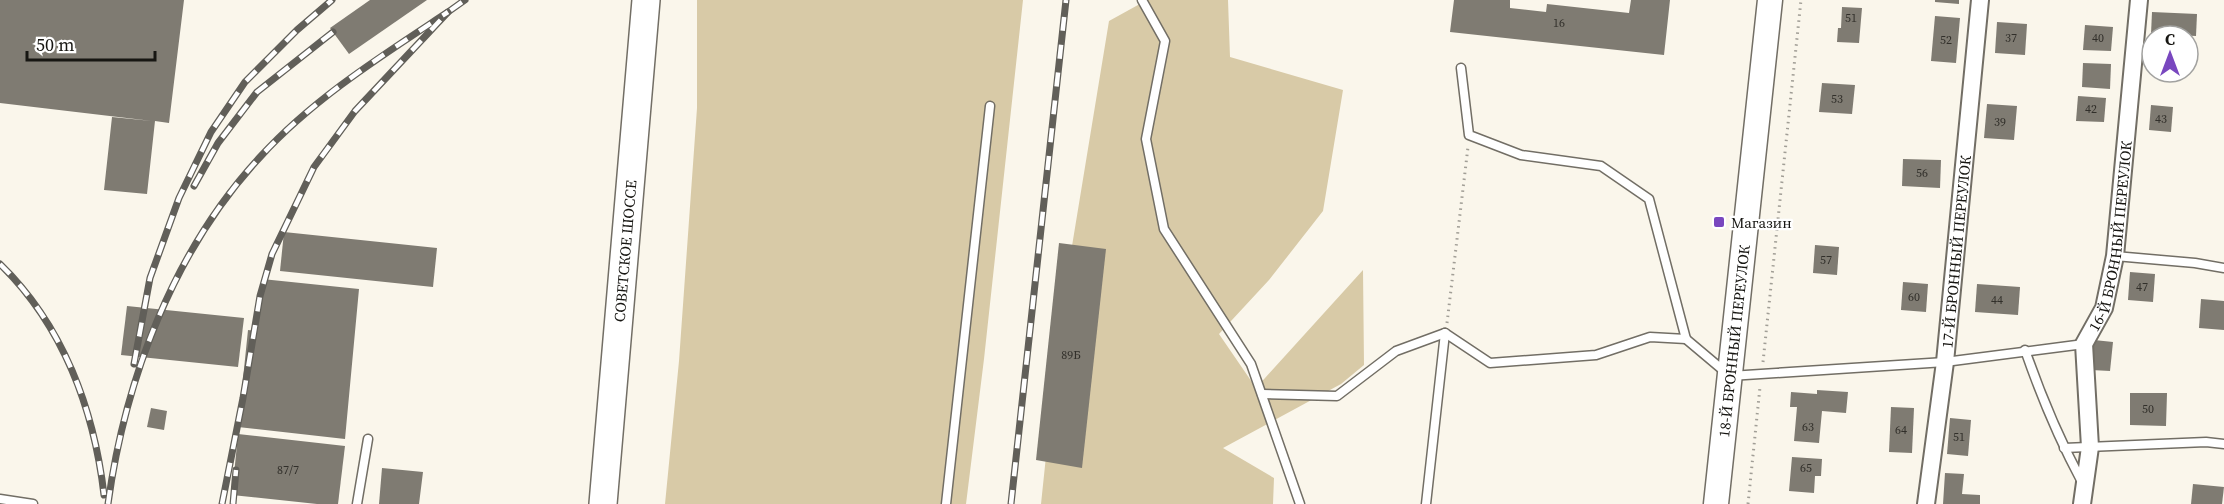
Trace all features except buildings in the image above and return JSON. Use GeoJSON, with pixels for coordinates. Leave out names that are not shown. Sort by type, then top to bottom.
{"type":"FeatureCollection","features":[{"type":"Feature","properties":{"kind":"main road","name":"СОВЕТСКОЕ ШОССЕ"},"geometry":{"type":"LineString","coordinates":[[603,504],[646,0]]}},
{"type":"Feature","properties":{"kind":"street","name":"18-Й БРОННЫЙ ПЕРЕУЛОК"},"geometry":{"type":"LineString","coordinates":[[1716,504],[1770,0]]}},
{"type":"Feature","properties":{"kind":"street","name":"17-Й БРОННЫЙ ПЕРЕУЛОК"},"geometry":{"type":"LineString","coordinates":[[1926,504],[1945,362],[1980,0]]}},
{"type":"Feature","properties":{"kind":"street","name":"16-Й БРОННЫЙ ПЕРЕУЛОК"},"geometry":{"type":"LineString","coordinates":[[2082,504],[2090,447],[2084,344],[2104,309],[2115,256],[2139,0]]}},
{"type":"Feature","properties":{"kind":"lane"},"geometry":{"type":"LineString","coordinates":[[1142,0],[1165,41],[1146,139],[1164,229],[1251,364],[1300,504]]}},
{"type":"Feature","properties":{"kind":"lane"},"geometry":{"type":"LineString","coordinates":[[1461,68],[1469,135],[1521,155],[1601,166],[1649,199],[1686,339],[1730,376],[1945,362],[2084,344]]}},
{"type":"Feature","properties":{"kind":"lane"},"geometry":{"type":"LineString","coordinates":[[946,504],[990,106]]}},
{"type":"Feature","properties":{"kind":"lane"},"geometry":{"type":"LineString","coordinates":[[2115,256],[2224,268]]}},
{"type":"Feature","properties":{"kind":"lane"},"geometry":{"type":"LineString","coordinates":[[1262,394],[1337,396],[1396,351],[1445,333]]}},
{"type":"Feature","properties":{"kind":"lane"},"geometry":{"type":"LineString","coordinates":[[1445,333],[1490,363],[1596,355],[1650,337],[1686,339]]}},
{"type":"Feature","properties":{"kind":"lane"},"geometry":{"type":"LineString","coordinates":[[1426,504],[1445,333]]}},
{"type":"Feature","properties":{"kind":"lane"},"geometry":{"type":"LineString","coordinates":[[2025,350],[2040,393],[2064,448],[2084,485]]}},
{"type":"Feature","properties":{"kind":"lane"},"geometry":{"type":"LineString","coordinates":[[357,504],[368,439]]}},
{"type":"Feature","properties":{"kind":"lane"},"geometry":{"type":"LineString","coordinates":[[2064,448],[2206,442],[2224,444]]}},
{"type":"Feature","properties":{"kind":"lane"},"geometry":{"type":"LineString","coordinates":[[0,499],[33,504]]}},
{"type":"Feature","properties":{"kind":"path"},"geometry":{"type":"LineString","coordinates":[[1748,504],[1801,0]]}},
{"type":"Feature","properties":{"kind":"path"},"geometry":{"type":"LineString","coordinates":[[1445,333],[1469,135]]}},
{"type":"Feature","properties":{"kind":"shaded area"},"geometry":{"type":"Polygon","coordinates":[[[697,0],[1023,0],[966,504],[665,504],[679,361],[697,108],[697,0]]]}},
{"type":"Feature","properties":{"kind":"shaded area"},"geometry":{"type":"Polygon","coordinates":[[[1147,0],[1228,0],[1230,57],[1343,90],[1323,211],[1269,280],[1219,334],[1256,388],[1363,270],[1364,365],[1341,384],[1223,448],[1274,478],[1273,504],[1041,504],[1061,313],[1109,21],[1147,0]]]}},
{"type":"Feature","properties":{"kind":"railway"},"geometry":{"type":"LineString","coordinates":[[134,364],[150,278],[179,198],[211,132],[245,82],[297,30],[332,0]]}},
{"type":"Feature","properties":{"kind":"railway"},"geometry":{"type":"LineString","coordinates":[[222,504],[260,296],[272,254],[314,167],[355,111],[448,12],[465,0]]}},
{"type":"Feature","properties":{"kind":"railway"},"geometry":{"type":"LineString","coordinates":[[1011,504],[1066,0]]}},
{"type":"Feature","properties":{"kind":"railway"},"geometry":{"type":"LineString","coordinates":[[108,504],[116,457],[141,363],[158,318],[203,232],[230,193],[261,156],[303,115],[350,78],[448,12]]}},
{"type":"Feature","properties":{"kind":"railway"},"geometry":{"type":"LineString","coordinates":[[194,186],[218,143],[257,92],[333,32]]}},
{"type":"Feature","properties":{"kind":"railway"},"geometry":{"type":"LineString","coordinates":[[0,264],[41,314],[72,370],[92,431],[104,495]]}},
{"type":"Feature","properties":{"kind":"railway"},"geometry":{"type":"LineString","coordinates":[[233,504],[236,470]]}},
{"type":"Feature","properties":{"kind":"place","name":"Магазин"},"geometry":{"type":"Point","coordinates":[1719,222]}}]}
